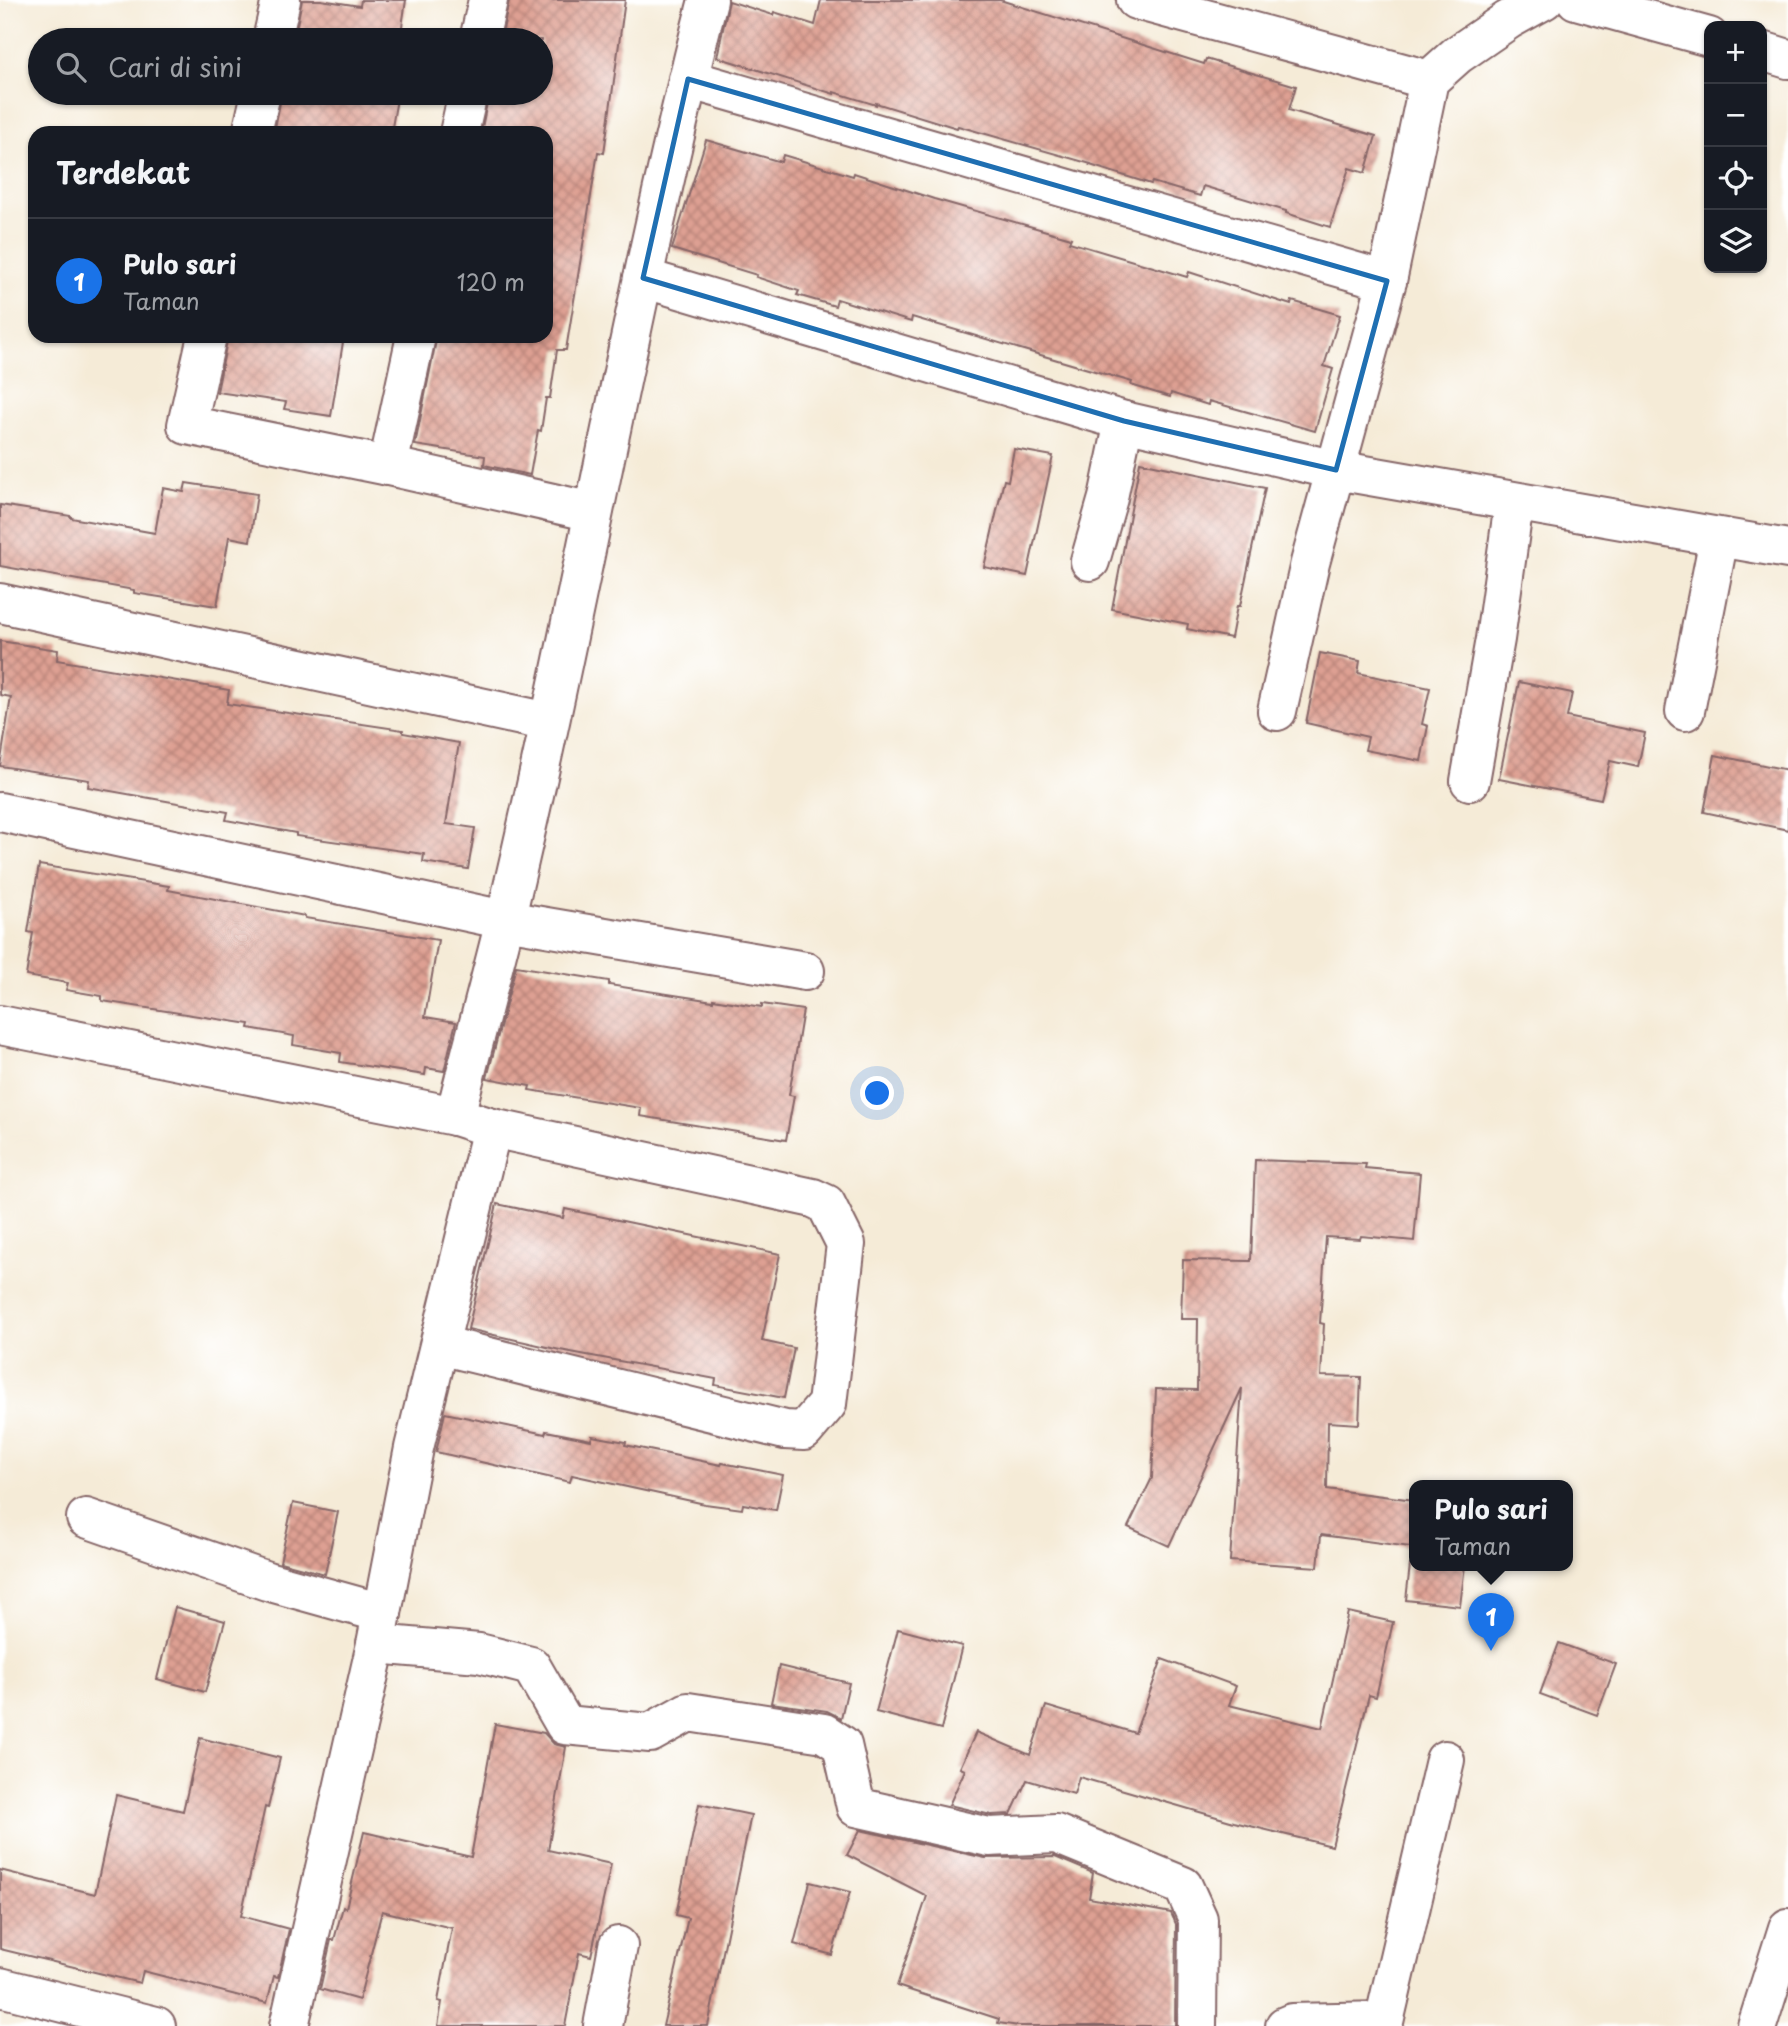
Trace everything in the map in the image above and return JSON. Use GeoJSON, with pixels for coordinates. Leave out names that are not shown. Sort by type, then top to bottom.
{"type":"FeatureCollection","features":[{"type":"Feature","properties":{"kind":"street"},"geometry":{"type":"LineString","coordinates":[[275,28],[281,0]]}},
{"type":"Feature","properties":{"kind":"street"},"geometry":{"type":"LineString","coordinates":[[482,28],[488,0]]}},
{"type":"Feature","properties":{"kind":"street"},"geometry":{"type":"LineString","coordinates":[[455,1116],[505,920],[643,278],[708,0]]}},
{"type":"Feature","properties":{"kind":"street"},"geometry":{"type":"LineString","coordinates":[[1136,0],[1429,80]]}},
{"type":"Feature","properties":{"kind":"street"},"geometry":{"type":"LineString","coordinates":[[1278,711],[1310,563],[1387,281],[1429,80],[1457,55],[1508,20],[1544,0]]}},
{"type":"Feature","properties":{"kind":"street"},"geometry":{"type":"LineString","coordinates":[[1576,0],[1704,36]]}},
{"type":"Feature","properties":{"kind":"street"},"geometry":{"type":"LineString","coordinates":[[1767,53],[1788,59]]}},
{"type":"Feature","properties":{"kind":"street"},"geometry":{"type":"LineString","coordinates":[[688,79],[1387,281]]}},
{"type":"Feature","properties":{"kind":"street"},"geometry":{"type":"LineString","coordinates":[[254,126],[258,105]]}},
{"type":"Feature","properties":{"kind":"street"},"geometry":{"type":"LineString","coordinates":[[461,126],[465,105]]}},
{"type":"Feature","properties":{"kind":"street"},"geometry":{"type":"LineString","coordinates":[[643,278],[1124,421],[1336,470],[1788,549]]}},
{"type":"Feature","properties":{"kind":"street"},"geometry":{"type":"LineString","coordinates":[[205,343],[187,425],[593,512]]}},
{"type":"Feature","properties":{"kind":"street"},"geometry":{"type":"LineString","coordinates":[[388,466],[414,343]]}},
{"type":"Feature","properties":{"kind":"street"},"geometry":{"type":"LineString","coordinates":[[1090,561],[1108,498],[1124,421]]}},
{"type":"Feature","properties":{"kind":"street"},"geometry":{"type":"LineString","coordinates":[[1470,781],[1495,639],[1514,503]]}},
{"type":"Feature","properties":{"kind":"street"},"geometry":{"type":"LineString","coordinates":[[1685,711],[1719,538]]}},
{"type":"Feature","properties":{"kind":"street"},"geometry":{"type":"LineString","coordinates":[[0,603],[549,722]]}},
{"type":"Feature","properties":{"kind":"street"},"geometry":{"type":"LineString","coordinates":[[0,812],[505,920],[805,971]]}},
{"type":"Feature","properties":{"kind":"street"},"geometry":{"type":"LineString","coordinates":[[1,1028],[455,1116],[492,1128],[813,1198],[826,1204],[846,1244],[827,1404],[804,1431],[785,1430],[440,1345]]}},
{"type":"Feature","properties":{"kind":"street"},"geometry":{"type":"LineString","coordinates":[[289,2026],[379,1629],[414,1448],[492,1128]]}},
{"type":"Feature","properties":{"kind":"street"},"geometry":{"type":"LineString","coordinates":[[86,1518],[267,1581],[379,1629],[531,1666],[565,1725],[650,1732],[688,1712],[824,1732],[842,1745],[856,1807],[989,1837],[1056,1834],[1183,1886],[1198,1919],[1197,2026]]}},
{"type":"Feature","properties":{"kind":"street"},"geometry":{"type":"LineString","coordinates":[[1285,2026],[1292,2023],[1383,2024],[1445,1760]]}},
{"type":"Feature","properties":{"kind":"street"},"geometry":{"type":"LineString","coordinates":[[1757,2026],[1788,1928]]}},
{"type":"Feature","properties":{"kind":"street"},"geometry":{"type":"LineString","coordinates":[[603,2026],[618,1946]]}},
{"type":"Feature","properties":{"kind":"street"},"geometry":{"type":"LineString","coordinates":[[0,1987],[144,2025]]}},
{"type":"Feature","properties":{"kind":"highlighted area"},"geometry":{"type":"Polygon","coordinates":[[[688,79],[1387,281],[1336,470],[1124,421],[643,278],[688,79]]]}},
{"type":"Feature","properties":{"kind":"building"},"geometry":{"type":"Polygon","coordinates":[[[302,0],[360,6],[361,0],[406,0],[402,28],[296,28],[302,0]]]}},
{"type":"Feature","properties":{"kind":"building"},"geometry":{"type":"Polygon","coordinates":[[[509,0],[625,0],[604,153],[598,152],[566,350],[557,350],[550,398],[546,398],[530,475],[484,465],[485,456],[415,445],[436,343],[553,343],[553,126],[482,126],[487,105],[553,105],[553,28],[503,28],[509,0]]]}},
{"type":"Feature","properties":{"kind":"building"},"geometry":{"type":"Polygon","coordinates":[[[821,0],[1000,0],[1204,64],[1206,59],[1296,86],[1289,110],[1376,136],[1365,173],[1349,168],[1330,227],[1203,186],[1200,196],[1152,182],[1151,184],[958,126],[957,128],[876,103],[834,94],[717,57],[729,1],[815,25],[821,0]]]}},
{"type":"Feature","properties":{"kind":"building"},"geometry":{"type":"Polygon","coordinates":[[[280,105],[396,105],[392,126],[275,126],[280,105]]]}},
{"type":"Feature","properties":{"kind":"building"},"geometry":{"type":"Polygon","coordinates":[[[706,140],[781,162],[783,155],[853,176],[854,173],[1071,238],[1069,242],[1187,277],[1189,272],[1291,305],[1292,301],[1340,315],[1324,366],[1333,369],[1315,431],[1209,401],[1208,405],[1171,393],[1170,397],[1131,385],[1132,382],[912,317],[911,322],[837,299],[835,306],[797,295],[799,291],[756,277],[757,275],[672,249],[706,140]]]}},
{"type":"Feature","properties":{"kind":"building"},"geometry":{"type":"Polygon","coordinates":[[[227,343],[343,343],[331,416],[284,409],[286,402],[217,392],[227,343]]]}},
{"type":"Feature","properties":{"kind":"building"},"geometry":{"type":"Polygon","coordinates":[[[1014,449],[1053,456],[1027,576],[984,567],[1014,449]]]}},
{"type":"Feature","properties":{"kind":"building"},"geometry":{"type":"Polygon","coordinates":[[[1140,462],[1265,488],[1231,638],[1187,629],[1188,624],[1112,609],[1140,462]]]}},
{"type":"Feature","properties":{"kind":"building"},"geometry":{"type":"Polygon","coordinates":[[[186,483],[257,494],[250,541],[229,537],[217,606],[134,593],[134,590],[0,566],[0,505],[155,533],[163,488],[184,492],[186,483]]]}},
{"type":"Feature","properties":{"kind":"building"},"geometry":{"type":"Polygon","coordinates":[[[0,641],[58,650],[57,660],[229,690],[227,704],[403,730],[403,733],[459,743],[446,824],[475,828],[468,869],[423,862],[424,854],[296,836],[296,833],[226,820],[228,812],[88,787],[89,780],[0,766],[11,697],[0,695],[0,641]]]}},
{"type":"Feature","properties":{"kind":"building"},"geometry":{"type":"Polygon","coordinates":[[[1320,653],[1360,661],[1358,673],[1430,688],[1422,724],[1428,726],[1421,761],[1365,750],[1368,737],[1306,723],[1320,653]]]}},
{"type":"Feature","properties":{"kind":"building"},"geometry":{"type":"Polygon","coordinates":[[[1519,682],[1572,693],[1567,717],[1645,733],[1638,767],[1610,761],[1601,799],[1499,779],[1519,682]]]}},
{"type":"Feature","properties":{"kind":"building"},"geometry":{"type":"Polygon","coordinates":[[[1715,755],[1788,770],[1788,830],[1704,812],[1715,755]]]}},
{"type":"Feature","properties":{"kind":"building"},"geometry":{"type":"Polygon","coordinates":[[[39,865],[169,886],[168,890],[305,918],[438,940],[425,1017],[456,1022],[444,1071],[426,1068],[425,1075],[340,1062],[341,1053],[293,1045],[294,1036],[249,1028],[250,1024],[102,1001],[102,996],[66,990],[68,983],[26,976],[33,933],[28,932],[39,865]]]}},
{"type":"Feature","properties":{"kind":"building"},"geometry":{"type":"Polygon","coordinates":[[[516,966],[609,981],[609,985],[713,1001],[803,1010],[789,1095],[794,1096],[786,1140],[640,1116],[641,1108],[529,1090],[530,1086],[487,1078],[516,966]]]}},
{"type":"Feature","properties":{"kind":"building"},"geometry":{"type":"Polygon","coordinates":[[[1255,1160],[1366,1164],[1365,1168],[1420,1173],[1414,1241],[1361,1236],[1360,1239],[1326,1237],[1320,1323],[1324,1324],[1321,1376],[1361,1377],[1359,1424],[1328,1422],[1327,1489],[1409,1499],[1409,1547],[1321,1535],[1318,1567],[1230,1561],[1242,1388],[1169,1546],[1128,1527],[1152,1478],[1156,1389],[1197,1390],[1198,1319],[1181,1319],[1183,1260],[1251,1261],[1255,1160]]]}},
{"type":"Feature","properties":{"kind":"building"},"geometry":{"type":"Polygon","coordinates":[[[497,1204],[563,1218],[565,1209],[780,1254],[762,1341],[794,1348],[784,1398],[715,1385],[716,1379],[560,1350],[468,1329],[497,1204]]]}},
{"type":"Feature","properties":{"kind":"building"},"geometry":{"type":"Polygon","coordinates":[[[445,1413],[545,1434],[546,1431],[591,1440],[592,1436],[626,1442],[625,1445],[783,1475],[776,1510],[743,1504],[742,1509],[705,1504],[572,1475],[570,1482],[436,1452],[445,1413]]]}},
{"type":"Feature","properties":{"kind":"building"},"geometry":{"type":"Polygon","coordinates":[[[293,1503],[338,1512],[325,1574],[280,1562],[293,1503]]]}},
{"type":"Feature","properties":{"kind":"building"},"geometry":{"type":"Polygon","coordinates":[[[1409,1571],[1464,1571],[1460,1606],[1406,1600],[1409,1571]]]}},
{"type":"Feature","properties":{"kind":"building"},"geometry":{"type":"Polygon","coordinates":[[[175,1607],[225,1621],[205,1692],[157,1679],[175,1607]]]}},
{"type":"Feature","properties":{"kind":"building"},"geometry":{"type":"Polygon","coordinates":[[[1348,1612],[1393,1622],[1376,1697],[1369,1695],[1332,1846],[1234,1822],[1079,1777],[1074,1794],[1027,1780],[1011,1814],[991,1815],[949,1805],[965,1770],[960,1768],[976,1732],[1030,1755],[1046,1706],[1135,1733],[1162,1659],[1236,1686],[1229,1705],[1322,1728],[1348,1612]]]}},
{"type":"Feature","properties":{"kind":"building"},"geometry":{"type":"Polygon","coordinates":[[[898,1629],[962,1646],[941,1729],[876,1712],[898,1629]]]}},
{"type":"Feature","properties":{"kind":"building"},"geometry":{"type":"Polygon","coordinates":[[[1559,1643],[1616,1664],[1597,1715],[1540,1694],[1559,1643]]]}},
{"type":"Feature","properties":{"kind":"building"},"geometry":{"type":"Polygon","coordinates":[[[779,1666],[849,1683],[841,1718],[827,1711],[771,1703],[779,1666]]]}},
{"type":"Feature","properties":{"kind":"building"},"geometry":{"type":"Polygon","coordinates":[[[495,1724],[544,1733],[554,1744],[566,1747],[548,1850],[611,1864],[591,1956],[579,1953],[565,2026],[438,2026],[442,2002],[438,2001],[452,1928],[382,1911],[359,2000],[320,1989],[331,1940],[334,1940],[343,1907],[346,1908],[364,1832],[471,1857],[495,1724]]]}},
{"type":"Feature","properties":{"kind":"building"},"geometry":{"type":"Polygon","coordinates":[[[200,1738],[280,1758],[268,1808],[265,1807],[241,1916],[289,1929],[278,1977],[274,1976],[267,2003],[143,1971],[140,1983],[0,1949],[0,1870],[95,1894],[116,1795],[183,1811],[200,1738]]]}},
{"type":"Feature","properties":{"kind":"building"},"geometry":{"type":"Polygon","coordinates":[[[699,1804],[751,1815],[708,2026],[663,2026],[688,1918],[676,1915],[699,1804]]]}},
{"type":"Feature","properties":{"kind":"building"},"geometry":{"type":"Polygon","coordinates":[[[860,1830],[985,1858],[1055,1857],[1093,1873],[1089,1898],[1171,1913],[1176,1924],[1175,2026],[1019,2026],[998,2023],[999,2019],[897,1986],[927,1896],[847,1855],[860,1830]]]}},
{"type":"Feature","properties":{"kind":"building"},"geometry":{"type":"Polygon","coordinates":[[[810,1882],[850,1892],[832,1955],[794,1944],[810,1882]]]}},
{"type":"Feature","properties":{"kind":"place","name":"Pulo sari"},"geometry":{"type":"Point","coordinates":[1491,1651]}}]}
